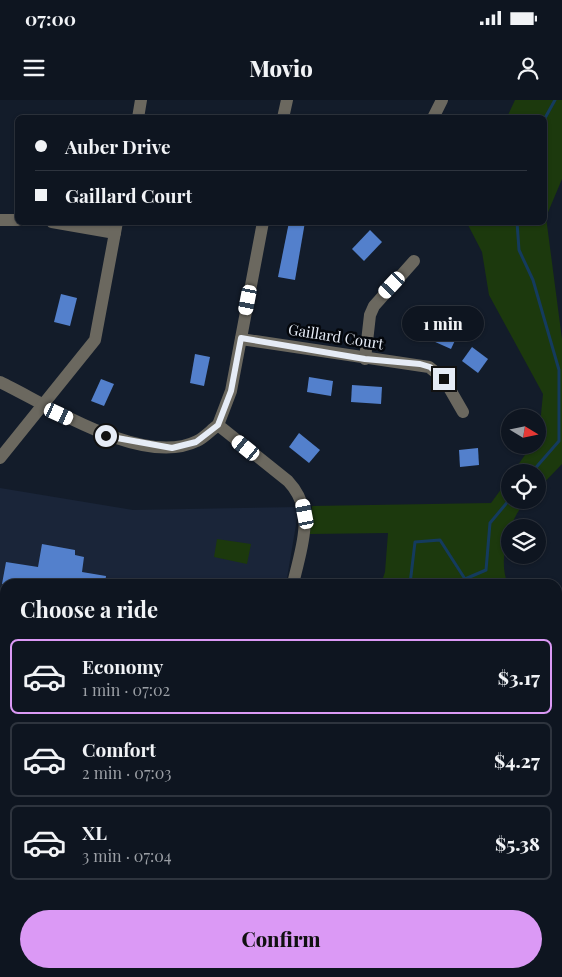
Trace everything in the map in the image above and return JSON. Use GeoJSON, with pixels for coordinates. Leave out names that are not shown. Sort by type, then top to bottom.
{"type":"FeatureCollection","features":[{"type":"Feature","properties":{"kind":"street"},"geometry":{"type":"LineString","coordinates":[[138,115],[141,100]]}},
{"type":"Feature","properties":{"kind":"street"},"geometry":{"type":"LineString","coordinates":[[284,115],[287,100]]}},
{"type":"Feature","properties":{"kind":"street"},"geometry":{"type":"LineString","coordinates":[[434,115],[442,100]]}},
{"type":"Feature","properties":{"kind":"street"},"geometry":{"type":"LineString","coordinates":[[0,220],[15,220]]}},
{"type":"Feature","properties":{"kind":"street"},"geometry":{"type":"LineString","coordinates":[[0,458],[95,340],[116,228],[84,225]]}},
{"type":"Feature","properties":{"kind":"street"},"geometry":{"type":"LineString","coordinates":[[0,382],[43,406],[106,436],[172,448],[196,442],[218,425],[231,391],[262,225]]}},
{"type":"Feature","properties":{"kind":"street"},"geometry":{"type":"LineString","coordinates":[[365,359],[370,315],[374,306],[414,261]]}},
{"type":"Feature","properties":{"kind":"street","name":"Gaillard Court"},"geometry":{"type":"LineString","coordinates":[[241,338],[365,359],[430,367],[444,379],[463,412]]}},
{"type":"Feature","properties":{"kind":"street"},"geometry":{"type":"LineString","coordinates":[[218,425],[288,481],[298,492],[305,514],[305,526],[294,579]]}},
{"type":"Feature","properties":{"kind":"shaded area"},"geometry":{"type":"Polygon","coordinates":[[[0,488],[133,510],[299,507],[287,579],[0,579],[0,488]]]}},
{"type":"Feature","properties":{"kind":"green space"},"geometry":{"type":"Polygon","coordinates":[[[515,100],[562,100],[562,179],[547,215],[547,115],[508,115],[515,100]]]}},
{"type":"Feature","properties":{"kind":"green space"},"geometry":{"type":"Polygon","coordinates":[[[468,225],[547,225],[562,339],[562,464],[546,481],[546,464],[519,464],[526,454],[546,454],[546,409],[542,409],[543,394],[489,295],[482,252],[468,225]]]}},
{"type":"Feature","properties":{"kind":"green space"},"geometry":{"type":"Polygon","coordinates":[[[501,489],[501,509],[520,509],[514,519],[501,519],[501,564],[504,564],[506,579],[383,579],[385,572],[388,533],[310,534],[312,506],[491,503],[501,489]]]}},
{"type":"Feature","properties":{"kind":"green space"},"geometry":{"type":"Polygon","coordinates":[[[217,539],[251,544],[247,564],[214,557],[217,539]]]}},
{"type":"Feature","properties":{"kind":"building"},"geometry":{"type":"Polygon","coordinates":[[[288,225],[304,225],[295,280],[278,277],[288,225]]]}},
{"type":"Feature","properties":{"kind":"building"},"geometry":{"type":"Polygon","coordinates":[[[370,230],[382,242],[364,261],[352,249],[370,230]]]}},
{"type":"Feature","properties":{"kind":"building"},"geometry":{"type":"Polygon","coordinates":[[[61,294],[77,298],[70,326],[54,322],[61,294]]]}},
{"type":"Feature","properties":{"kind":"building"},"geometry":{"type":"Polygon","coordinates":[[[440,325],[458,334],[451,349],[433,341],[440,325]]]}},
{"type":"Feature","properties":{"kind":"building"},"geometry":{"type":"Polygon","coordinates":[[[472,347],[488,359],[478,373],[462,361],[472,347]]]}},
{"type":"Feature","properties":{"kind":"building"},"geometry":{"type":"Polygon","coordinates":[[[195,354],[210,357],[204,386],[190,383],[195,354]]]}},
{"type":"Feature","properties":{"kind":"building"},"geometry":{"type":"Polygon","coordinates":[[[309,377],[333,381],[331,396],[307,392],[309,377]]]}},
{"type":"Feature","properties":{"kind":"building"},"geometry":{"type":"Polygon","coordinates":[[[101,379],[114,384],[104,406],[91,401],[101,379]]]}},
{"type":"Feature","properties":{"kind":"building"},"geometry":{"type":"Polygon","coordinates":[[[352,385],[382,387],[381,404],[351,402],[352,385]]]}},
{"type":"Feature","properties":{"kind":"building"},"geometry":{"type":"Polygon","coordinates":[[[299,433],[320,450],[309,463],[289,447],[299,433]]]}},
{"type":"Feature","properties":{"kind":"building"},"geometry":{"type":"Polygon","coordinates":[[[478,448],[479,465],[460,467],[459,450],[478,448]]]}},
{"type":"Feature","properties":{"kind":"building"},"geometry":{"type":"Polygon","coordinates":[[[42,544],[75,550],[75,555],[84,557],[82,572],[106,576],[106,579],[3,579],[6,562],[38,567],[42,544]]]}},
{"type":"Feature","properties":{"kind":"waterway"},"geometry":{"type":"LineString","coordinates":[[547,115],[555,100]]}},
{"type":"Feature","properties":{"kind":"waterway"},"geometry":{"type":"LineString","coordinates":[[517,225],[519,250],[533,280],[559,370],[559,441],[539,464]]}},
{"type":"Feature","properties":{"kind":"waterway"},"geometry":{"type":"LineString","coordinates":[[465,579],[486,570],[490,523],[502,509]]}},
{"type":"Feature","properties":{"kind":"waterway"},"geometry":{"type":"LineString","coordinates":[[411,579],[415,542],[440,540],[465,579]]}},
{"type":"Feature","properties":{"kind":"route"},"geometry":{"type":"LineString","coordinates":[[106,436],[141,444],[172,448],[196,442],[218,425],[231,391],[241,338],[365,359],[420,364],[430,367],[444,379]]}}]}
